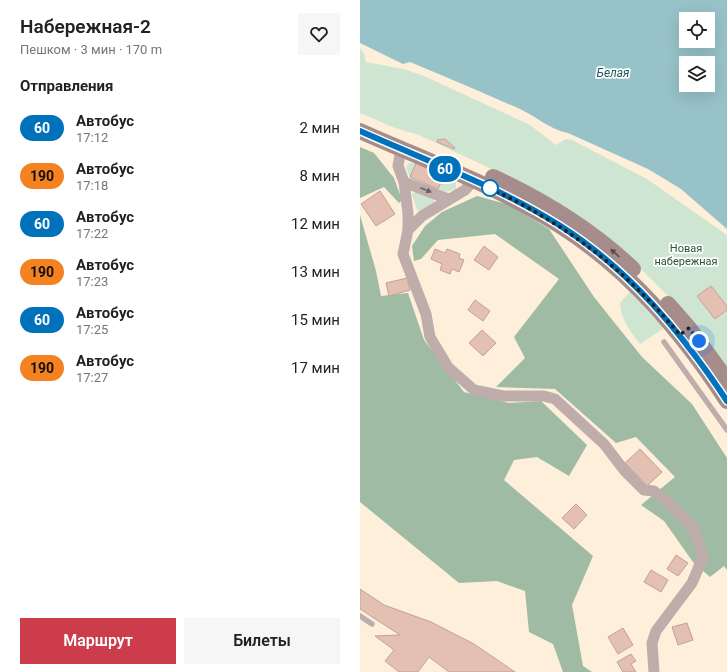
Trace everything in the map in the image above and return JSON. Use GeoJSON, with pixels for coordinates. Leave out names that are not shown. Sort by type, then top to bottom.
{"type":"FeatureCollection","features":[{"type":"Feature","properties":{"kind":"street"},"geometry":{"type":"LineString","coordinates":[[360,120],[516,188],[567,217],[607,246],[655,290],[685,331],[727,380]]}},
{"type":"Feature","properties":{"kind":"street"},"geometry":{"type":"LineString","coordinates":[[360,131],[473,181],[536,211],[560,225],[589,246],[685,331],[727,401]]}},
{"type":"Feature","properties":{"kind":"street"},"geometry":{"type":"LineString","coordinates":[[401,149],[398,166],[404,182],[408,213],[408,230],[403,254],[426,314],[430,337],[448,367],[474,390],[503,396],[544,396],[555,399],[604,444],[624,470],[644,490],[654,491],[669,503],[694,529],[703,558],[692,583],[656,631],[652,643],[654,672]]}},
{"type":"Feature","properties":{"kind":"street"},"geometry":{"type":"LineString","coordinates":[[408,230],[422,216],[465,190],[473,181]]}},
{"type":"Feature","properties":{"kind":"street"},"geometry":{"type":"LineString","coordinates":[[404,182],[448,199]]}},
{"type":"Feature","properties":{"kind":"lane"},"geometry":{"type":"LineString","coordinates":[[664,342],[727,430]]}},
{"type":"Feature","properties":{"kind":"lane"},"geometry":{"type":"LineString","coordinates":[[360,616],[372,624]]}},
{"type":"Feature","properties":{"kind":"green space","name":"Новая набережная"},"geometry":{"type":"Polygon","coordinates":[[[360,48],[364,53],[366,62],[403,69],[422,75],[530,125],[556,145],[566,139],[572,140],[647,179],[727,235],[727,369],[679,307],[633,261],[519,182],[419,135],[395,128],[360,113],[360,48]]]}},
{"type":"Feature","properties":{"kind":"green space"},"geometry":{"type":"Polygon","coordinates":[[[360,147],[374,153],[394,178],[402,200],[399,203],[384,187],[360,198],[360,147]]]}},
{"type":"Feature","properties":{"kind":"green space"},"geometry":{"type":"Polygon","coordinates":[[[409,163],[416,163],[452,179],[456,182],[456,189],[446,192],[410,177],[406,168],[409,163]]]}},
{"type":"Feature","properties":{"kind":"green space"},"geometry":{"type":"Polygon","coordinates":[[[416,191],[434,199],[434,203],[421,211],[417,210],[412,194],[416,191]]]}},
{"type":"Feature","properties":{"kind":"green space"},"geometry":{"type":"Polygon","coordinates":[[[477,196],[510,205],[549,229],[594,297],[642,357],[692,404],[727,458],[727,570],[724,566],[710,577],[693,562],[664,521],[641,505],[675,477],[636,437],[616,443],[555,389],[496,387],[525,358],[514,337],[559,279],[495,234],[438,240],[421,259],[414,261],[412,246],[425,226],[442,212],[477,196]]]}},
{"type":"Feature","properties":{"kind":"green space"},"geometry":{"type":"Polygon","coordinates":[[[360,215],[376,271],[381,296],[408,293],[424,340],[464,392],[509,403],[541,401],[587,445],[569,476],[537,457],[514,460],[504,480],[593,556],[572,605],[583,666],[592,672],[563,672],[553,644],[529,632],[525,591],[497,581],[459,583],[360,502],[360,215]]]}},
{"type":"Feature","properties":{"kind":"green space"},"geometry":{"type":"Polygon","coordinates":[[[630,292],[664,328],[640,344],[622,315],[620,303],[630,292]]]}},
{"type":"Feature","properties":{"kind":"water","name":"Белая"},"geometry":{"type":"Polygon","coordinates":[[[360,0],[727,0],[727,229],[681,189],[648,169],[568,133],[555,129],[520,109],[451,79],[410,62],[403,64],[360,43],[360,0]]]}},
{"type":"Feature","properties":{"kind":"building"},"geometry":{"type":"Polygon","coordinates":[[[445,139],[455,148],[454,149],[437,142],[437,140],[445,139]]]}},
{"type":"Feature","properties":{"kind":"building"},"geometry":{"type":"Polygon","coordinates":[[[416,163],[444,176],[438,189],[410,177],[416,163]]]}},
{"type":"Feature","properties":{"kind":"building"},"geometry":{"type":"Polygon","coordinates":[[[380,191],[395,214],[376,226],[361,204],[380,191]]]}},
{"type":"Feature","properties":{"kind":"building"},"geometry":{"type":"Polygon","coordinates":[[[484,246],[498,257],[489,270],[474,260],[484,246]]]}},
{"type":"Feature","properties":{"kind":"building"},"geometry":{"type":"Polygon","coordinates":[[[435,249],[445,253],[447,249],[460,254],[459,258],[464,260],[459,272],[452,269],[450,274],[440,270],[442,264],[431,259],[435,249]]]}},
{"type":"Feature","properties":{"kind":"building"},"geometry":{"type":"Polygon","coordinates":[[[407,278],[410,290],[389,296],[386,283],[407,278]]]}},
{"type":"Feature","properties":{"kind":"building"},"geometry":{"type":"Polygon","coordinates":[[[711,286],[727,306],[727,310],[715,319],[697,296],[711,286]]]}},
{"type":"Feature","properties":{"kind":"building"},"geometry":{"type":"Polygon","coordinates":[[[475,300],[490,311],[483,321],[468,310],[475,300]]]}},
{"type":"Feature","properties":{"kind":"building"},"geometry":{"type":"Polygon","coordinates":[[[482,330],[496,343],[483,356],[469,343],[482,330]]]}},
{"type":"Feature","properties":{"kind":"building"},"geometry":{"type":"Polygon","coordinates":[[[640,449],[662,472],[647,486],[625,463],[640,449]]]}},
{"type":"Feature","properties":{"kind":"building"},"geometry":{"type":"Polygon","coordinates":[[[576,504],[587,515],[574,529],[562,518],[576,504]]]}},
{"type":"Feature","properties":{"kind":"building"},"geometry":{"type":"Polygon","coordinates":[[[676,555],[688,563],[678,576],[667,569],[676,555]]]}},
{"type":"Feature","properties":{"kind":"building"},"geometry":{"type":"Polygon","coordinates":[[[651,570],[668,580],[661,592],[644,582],[651,570]]]}},
{"type":"Feature","properties":{"kind":"building"},"geometry":{"type":"Polygon","coordinates":[[[360,589],[384,605],[431,622],[474,644],[515,672],[449,672],[429,657],[418,672],[399,672],[385,661],[394,650],[375,636],[400,635],[360,609],[360,589]]]}},
{"type":"Feature","properties":{"kind":"building"},"geometry":{"type":"Polygon","coordinates":[[[687,623],[693,640],[678,645],[672,627],[687,623]]]}},
{"type":"Feature","properties":{"kind":"building"},"geometry":{"type":"Polygon","coordinates":[[[623,628],[633,645],[618,654],[608,637],[623,628]]]}},
{"type":"Feature","properties":{"kind":"building"},"geometry":{"type":"Polygon","coordinates":[[[631,654],[636,661],[631,664],[636,672],[623,672],[617,662],[631,654]]]}},
{"type":"Feature","properties":{"kind":"bus line","name":"60"},"geometry":{"type":"LineString","coordinates":[[360,131],[487,187],[536,211],[560,225],[600,254],[622,273],[670,322],[694,352],[727,401]]}},
{"type":"Feature","properties":{"kind":"route"},"geometry":{"type":"LineString","coordinates":[[490,188],[487,187],[536,211],[560,225],[600,254],[647,298],[680,335],[689,328],[699,341]]}}]}
